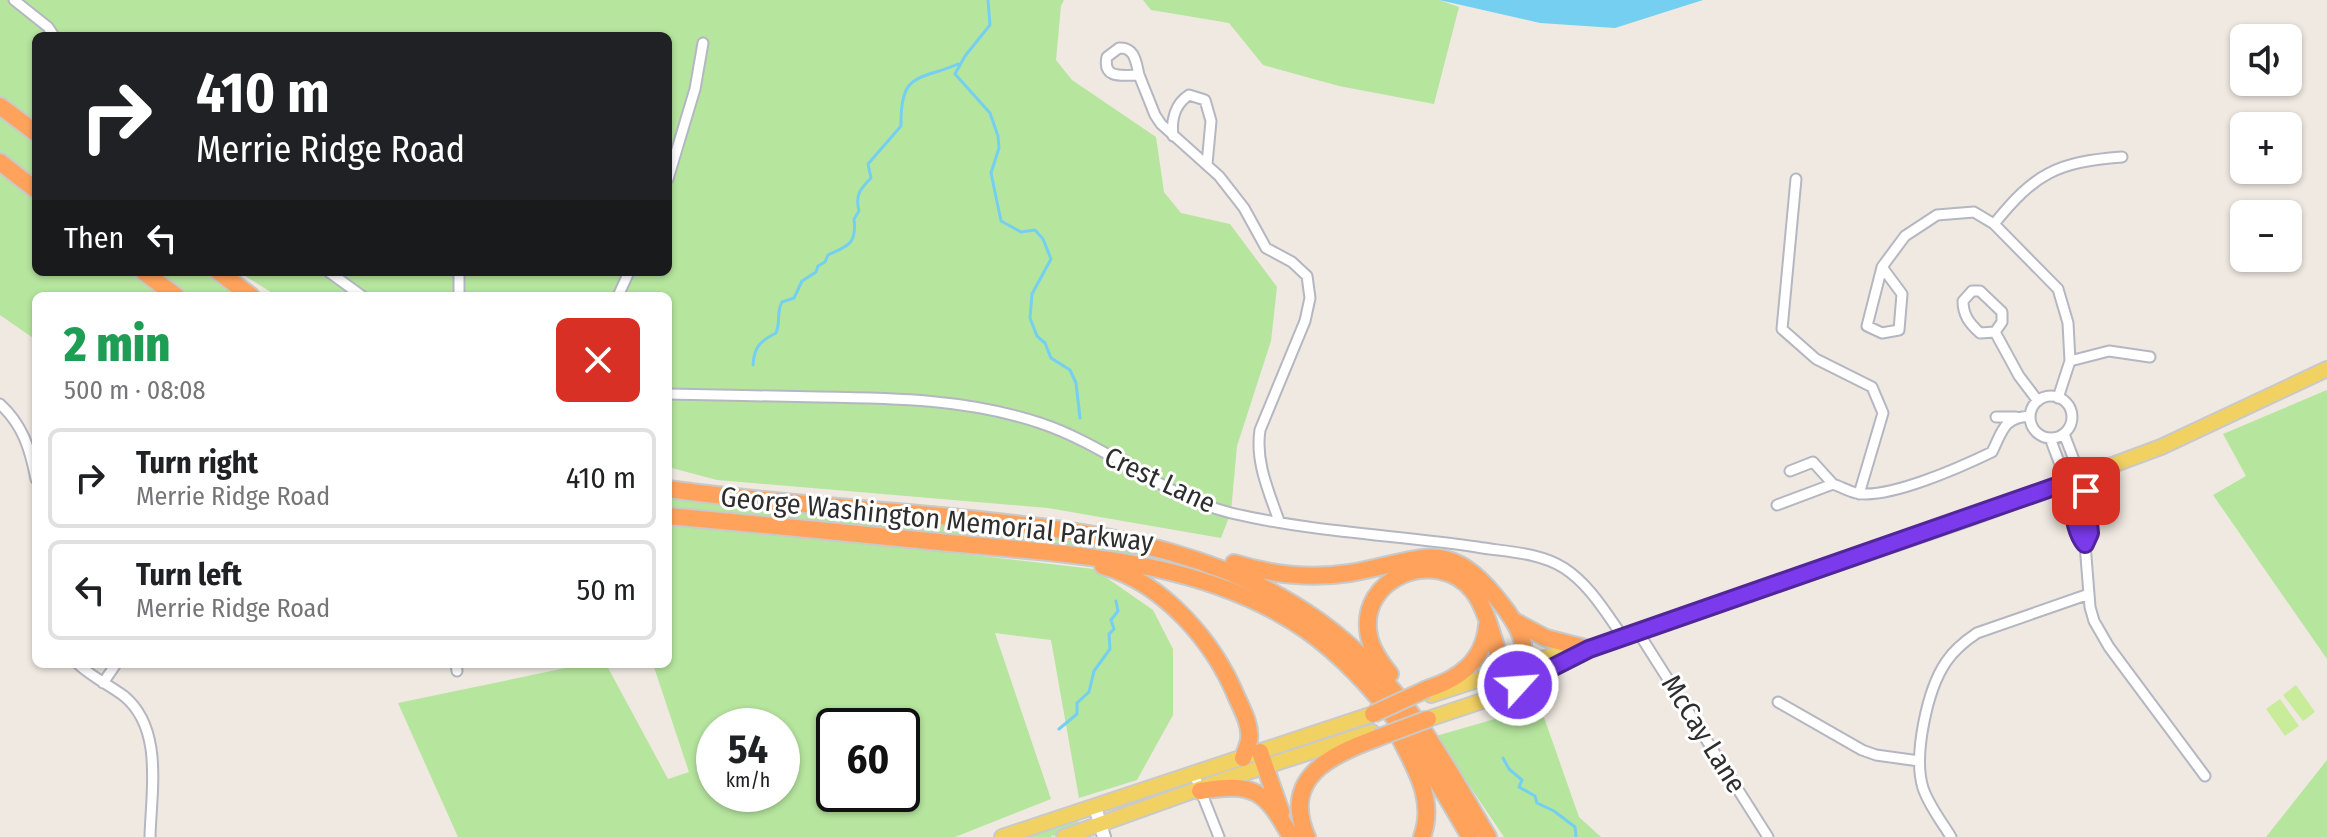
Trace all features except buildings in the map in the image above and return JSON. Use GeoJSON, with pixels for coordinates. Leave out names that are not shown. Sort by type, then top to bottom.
{"type":"FeatureCollection","features":[{"type":"Feature","properties":{"kind":"highway"},"geometry":{"type":"LineString","coordinates":[[0,106],[32,130]]}},
{"type":"Feature","properties":{"kind":"highway"},"geometry":{"type":"LineString","coordinates":[[0,162],[32,187]]}},
{"type":"Feature","properties":{"kind":"highway"},"geometry":{"type":"LineString","coordinates":[[149,276],[171,292]]}},
{"type":"Feature","properties":{"kind":"highway"},"geometry":{"type":"LineString","coordinates":[[224,276],[246,292]]}},
{"type":"Feature","properties":{"kind":"highway","name":"George Washington Memorial Parkway"},"geometry":{"type":"LineString","coordinates":[[672,489],[1035,526],[1122,539],[1224,568],[1293,603],[1329,628],[1385,681],[1439,753],[1488,837]]}},
{"type":"Feature","properties":{"kind":"highway","name":"George Washington Memorial Parkway"},"geometry":{"type":"LineString","coordinates":[[672,516],[1111,560],[1169,572],[1255,602],[1315,638],[1355,672],[1372,710],[1425,760],[1470,837]]}},
{"type":"Feature","properties":{"kind":"highway"},"geometry":{"type":"LineString","coordinates":[[1174,552],[1219,558],[1260,571],[1304,576],[1349,573],[1412,558],[1442,558],[1460,564],[1476,575],[1514,621],[1525,645],[1524,665],[1514,687],[1503,672],[1487,623],[1471,590],[1455,576],[1438,569],[1414,570],[1383,588],[1372,606],[1368,627],[1372,646],[1405,693],[1439,753]]}},
{"type":"Feature","properties":{"kind":"highway"},"geometry":{"type":"LineString","coordinates":[[1059,554],[1114,569],[1132,578],[1159,596],[1193,626],[1229,677],[1248,723],[1250,738],[1243,758]]}},
{"type":"Feature","properties":{"kind":"highway"},"geometry":{"type":"LineString","coordinates":[[1514,621],[1546,638],[1589,649]]}},
{"type":"Feature","properties":{"kind":"highway"},"geometry":{"type":"LineString","coordinates":[[1422,837],[1427,813],[1423,788],[1372,710],[1429,692],[1469,667],[1483,645],[1487,623]]}},
{"type":"Feature","properties":{"kind":"highway"},"geometry":{"type":"LineString","coordinates":[[1307,837],[1301,821],[1301,804],[1304,787],[1312,773],[1333,756],[1374,735],[1428,719]]}},
{"type":"Feature","properties":{"kind":"highway"},"geometry":{"type":"LineString","coordinates":[[1263,759],[1289,833]]}},
{"type":"Feature","properties":{"kind":"highway"},"geometry":{"type":"LineString","coordinates":[[1200,791],[1233,786],[1257,793],[1271,803],[1289,833]]}},
{"type":"Feature","properties":{"kind":"main road"},"geometry":{"type":"LineString","coordinates":[[1428,719],[1514,687],[1589,649],[2075,479],[2195,433],[2327,369]]}},
{"type":"Feature","properties":{"kind":"main road"},"geometry":{"type":"LineString","coordinates":[[1429,692],[1551,656],[1589,649]]}},
{"type":"Feature","properties":{"kind":"main road"},"geometry":{"type":"LineString","coordinates":[[1064,837],[1102,831],[1200,791],[1372,710]]}},
{"type":"Feature","properties":{"kind":"main road"},"geometry":{"type":"LineString","coordinates":[[1002,837],[1243,758],[1263,759],[1374,735]]}},
{"type":"Feature","properties":{"kind":"main road"},"geometry":{"type":"LineString","coordinates":[[1095,807],[1102,831]]}},
{"type":"Feature","properties":{"kind":"street"},"geometry":{"type":"LineString","coordinates":[[14,0],[51,32]]}},
{"type":"Feature","properties":{"kind":"street"},"geometry":{"type":"LineString","coordinates":[[672,166],[695,89],[703,43]]}},
{"type":"Feature","properties":{"kind":"street"},"geometry":{"type":"LineString","coordinates":[[1139,75],[1155,115],[1173,136],[1207,164],[1235,196],[1266,248],[1303,270],[1310,285],[1305,321],[1260,430],[1258,442],[1261,465],[1279,521]]}},
{"type":"Feature","properties":{"kind":"street"},"geometry":{"type":"LineString","coordinates":[[1173,136],[1178,104],[1189,95],[1205,100],[1211,121],[1207,164]]}},
{"type":"Feature","properties":{"kind":"street"},"geometry":{"type":"LineString","coordinates":[[1994,224],[2020,194],[2049,171],[2062,165],[2122,157]]}},
{"type":"Feature","properties":{"kind":"street"},"geometry":{"type":"LineString","coordinates":[[1796,179],[1782,329],[1816,359],[1872,387],[1883,413],[1859,494]]}},
{"type":"Feature","properties":{"kind":"street"},"geometry":{"type":"LineString","coordinates":[[1882,267],[1902,294],[1899,330],[1882,333],[1867,326],[1882,267],[1905,236],[1937,215],[1974,212],[1994,224],[2058,289],[2068,323],[2070,361],[2058,398]]}},
{"type":"Feature","properties":{"kind":"street"},"geometry":{"type":"LineString","coordinates":[[334,276],[356,292]]}},
{"type":"Feature","properties":{"kind":"street"},"geometry":{"type":"LineString","coordinates":[[1972,291],[1980,291],[2002,312],[2002,322],[1995,332],[1980,333],[1970,324],[1963,310],[1963,301],[1972,291]]}},
{"type":"Feature","properties":{"kind":"street"},"geometry":{"type":"LineString","coordinates":[[1995,332],[2019,376],[2038,401]]}},
{"type":"Feature","properties":{"kind":"street"},"geometry":{"type":"LineString","coordinates":[[2070,361],[2109,351],[2150,357]]}},
{"type":"Feature","properties":{"kind":"street","name":"Crest Lane"},"geometry":{"type":"LineString","coordinates":[[672,394],[897,398],[984,407],[1045,425],[1206,505],[1231,512],[1536,556],[1551,561],[1587,588],[1623,637]]}},
{"type":"Feature","properties":{"kind":"street"},"geometry":{"type":"LineString","coordinates":[[2046,397],[2058,398],[2069,407],[2070,427],[2064,434],[2050,438],[2038,434],[2030,416],[2038,401],[2046,397]]}},
{"type":"Feature","properties":{"kind":"street"},"geometry":{"type":"LineString","coordinates":[[0,404],[26,438],[32,463]]}},
{"type":"Feature","properties":{"kind":"street"},"geometry":{"type":"LineString","coordinates":[[1996,417],[2030,416]]}},
{"type":"Feature","properties":{"kind":"street"},"geometry":{"type":"LineString","coordinates":[[1790,471],[1813,462],[1833,484],[1859,494],[1904,487],[1956,470],[1992,452],[2005,423],[2016,417]]}},
{"type":"Feature","properties":{"kind":"street"},"geometry":{"type":"LineString","coordinates":[[2064,434],[2075,479],[2073,499],[2078,535],[2085,544]]}},
{"type":"Feature","properties":{"kind":"street"},"geometry":{"type":"LineString","coordinates":[[2050,438],[2086,491],[2090,533],[2085,544],[2089,594],[2099,633],[2205,776]]}},
{"type":"Feature","properties":{"kind":"street"},"geometry":{"type":"LineString","coordinates":[[1777,505],[1833,484]]}},
{"type":"Feature","properties":{"kind":"street"},"geometry":{"type":"LineString","coordinates":[[1951,837],[1923,788],[1919,761],[1932,691],[1945,662],[1977,633],[2089,594]]}},
{"type":"Feature","properties":{"kind":"street","name":"McCay Lane"},"geometry":{"type":"LineString","coordinates":[[1638,632],[1768,837]]}},
{"type":"Feature","properties":{"kind":"street"},"geometry":{"type":"LineString","coordinates":[[83,668],[133,705],[146,728],[151,754],[150,837]]}},
{"type":"Feature","properties":{"kind":"street"},"geometry":{"type":"LineString","coordinates":[[103,683],[113,668]]}},
{"type":"Feature","properties":{"kind":"street"},"geometry":{"type":"LineString","coordinates":[[1778,702],[1862,750],[1919,761]]}},
{"type":"Feature","properties":{"kind":"street"},"geometry":{"type":"LineString","coordinates":[[1194,774],[1219,837]]}},
{"type":"Feature","properties":{"kind":"green space"},"geometry":{"type":"Polygon","coordinates":[[[0,0],[1064,0],[1056,60],[1072,80],[1156,137],[1164,192],[1181,213],[1230,224],[1277,287],[1271,341],[1237,446],[1231,512],[1221,538],[1048,508],[717,480],[672,468],[672,292],[271,292],[245,276],[672,276],[672,32],[32,32],[32,120],[0,96],[0,0]]]}},
{"type":"Feature","properties":{"kind":"green space"},"geometry":{"type":"Polygon","coordinates":[[[1143,0],[1439,0],[1459,7],[1434,104],[1339,86],[1263,65],[1229,23],[1151,10],[1143,0]]]}},
{"type":"Feature","properties":{"kind":"green space"},"geometry":{"type":"Polygon","coordinates":[[[0,114],[32,138],[32,180],[0,156],[0,114]]]}},
{"type":"Feature","properties":{"kind":"green space"},"geometry":{"type":"Polygon","coordinates":[[[0,170],[32,195],[32,276],[139,276],[161,292],[32,292],[32,337],[0,315],[0,170]]]}},
{"type":"Feature","properties":{"kind":"green space"},"geometry":{"type":"Polygon","coordinates":[[[157,276],[214,276],[236,292],[179,292],[157,276]]]}},
{"type":"Feature","properties":{"kind":"green space"},"geometry":{"type":"Polygon","coordinates":[[[2327,390],[2327,659],[2213,495],[2246,476],[2223,434],[2327,390]]]}},
{"type":"Feature","properties":{"kind":"green space"},"geometry":{"type":"Polygon","coordinates":[[[672,493],[1079,537],[1165,555],[1241,580],[1290,608],[1212,580],[672,512],[672,493]]]}},
{"type":"Feature","properties":{"kind":"green space"},"geometry":{"type":"Polygon","coordinates":[[[672,520],[1094,569],[1153,610],[1173,649],[1173,715],[1137,780],[1079,798],[1051,640],[995,633],[1051,799],[955,837],[458,837],[398,703],[566,668],[608,668],[668,779],[689,772],[654,668],[672,668],[672,520]]]}},
{"type":"Feature","properties":{"kind":"green space"},"geometry":{"type":"Polygon","coordinates":[[[2296,685],[2315,712],[2303,721],[2283,695],[2296,685]]]}},
{"type":"Feature","properties":{"kind":"green space"},"geometry":{"type":"Polygon","coordinates":[[[2280,699],[2299,726],[2285,736],[2266,709],[2280,699]]]}},
{"type":"Feature","properties":{"kind":"green space"},"geometry":{"type":"Polygon","coordinates":[[[1540,706],[1579,817],[1601,837],[1504,837],[1436,736],[1540,706]]]}},
{"type":"Feature","properties":{"kind":"green space"},"geometry":{"type":"Polygon","coordinates":[[[2327,760],[2327,837],[2266,837],[2327,760]]]}},
{"type":"Feature","properties":{"kind":"green space"},"geometry":{"type":"Polygon","coordinates":[[[1075,820],[1082,823],[1081,826],[1050,837],[1021,837],[1075,820]]]}},
{"type":"Feature","properties":{"kind":"water"},"geometry":{"type":"Polygon","coordinates":[[[1439,0],[1703,0],[1615,28],[1540,23],[1439,0]]]}},
{"type":"Feature","properties":{"kind":"waterway"},"geometry":{"type":"LineString","coordinates":[[988,0],[990,25],[955,74],[990,113],[998,136],[999,148],[991,173],[1001,221],[1021,232],[1035,230],[1043,239],[1051,259],[1032,294],[1030,318],[1051,358],[1070,370],[1076,383],[1080,418]]}},
{"type":"Feature","properties":{"kind":"waterway"},"geometry":{"type":"LineString","coordinates":[[753,365],[759,345],[776,333],[782,302],[794,298],[802,281],[816,272],[828,255],[850,243],[854,234],[854,219],[859,211],[858,196],[871,178],[868,164],[901,126],[904,95],[909,86],[923,76],[958,64]]}},
{"type":"Feature","properties":{"kind":"waterway"},"geometry":{"type":"LineString","coordinates":[[1059,729],[1077,714],[1077,703],[1089,692],[1094,671],[1110,649],[1109,634],[1114,629],[1111,620],[1118,611],[1116,601]]}},
{"type":"Feature","properties":{"kind":"waterway"},"geometry":{"type":"LineString","coordinates":[[1503,758],[1509,769],[1522,780],[1519,787],[1535,796],[1537,803],[1575,827],[1576,837]]}},
{"type":"Feature","properties":{"kind":"route"},"geometry":{"type":"LineString","coordinates":[[1518,685],[1589,649],[2068,482],[2078,535],[2085,544],[2090,533],[2086,491]]}}]}
